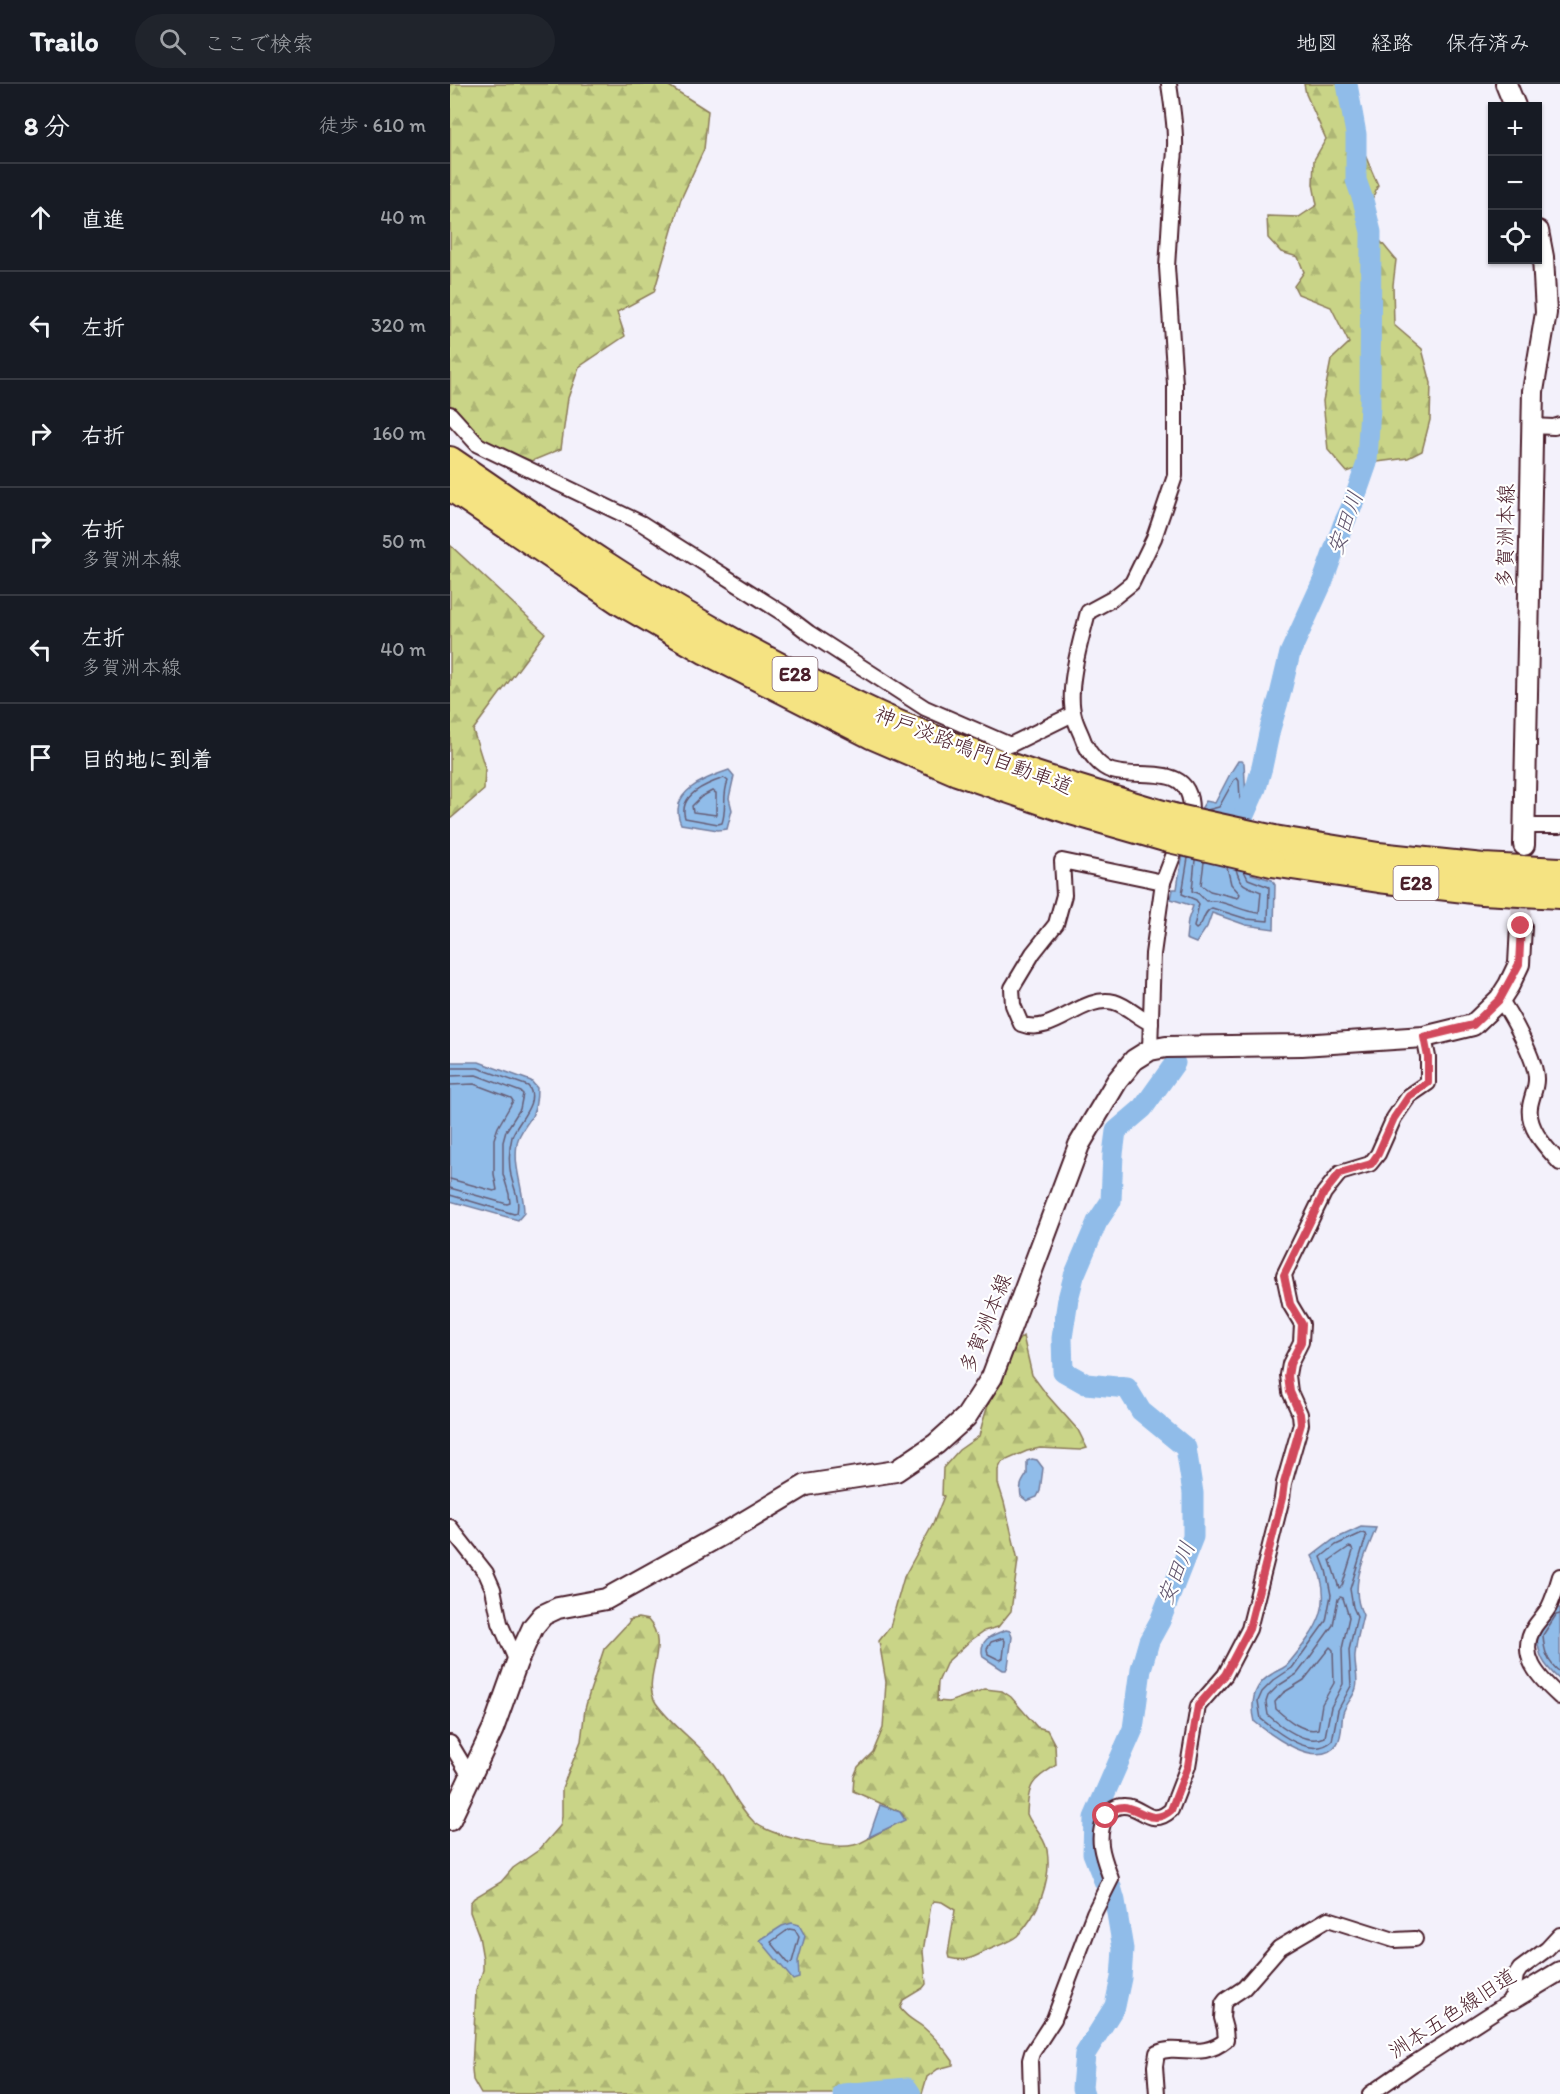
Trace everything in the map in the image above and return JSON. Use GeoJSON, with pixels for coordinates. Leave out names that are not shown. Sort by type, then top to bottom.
{"type":"FeatureCollection","features":[{"type":"Feature","properties":{"kind":"highway","name":"神戸淡路鳴門自動車道"},"geometry":{"type":"LineString","coordinates":[[450,460],[629,579],[716,632],[796,675],[879,715],[964,749],[1079,789],[1169,827]]}},
{"type":"Feature","properties":{"kind":"highway","name":"神戸淡路鳴門自動車道"},"geometry":{"type":"LineString","coordinates":[[450,487],[621,602],[706,651],[871,735],[957,772],[1059,808],[1169,827],[1273,850],[1379,879],[1470,890],[1560,895]]}},
{"type":"Feature","properties":{"kind":"highway","name":"神戸淡路鳴門自動車道"},"geometry":{"type":"LineString","coordinates":[[1273,850],[1560,871]]}},
{"type":"Feature","properties":{"kind":"main road"},"geometry":{"type":"LineString","coordinates":[[1506,84],[1513,102]]}},
{"type":"Feature","properties":{"kind":"main road","name":"多賀洲本線"},"geometry":{"type":"LineString","coordinates":[[1524,835],[1531,426],[1533,391],[1546,314],[1542,252]]}},
{"type":"Feature","properties":{"kind":"main road"},"geometry":{"type":"LineString","coordinates":[[1150,1050],[1166,1047],[1302,1046],[1424,1037],[1473,1025],[1500,999],[1519,964],[1521,926]]}},
{"type":"Feature","properties":{"kind":"main road","name":"多賀洲本線"},"geometry":{"type":"LineString","coordinates":[[450,1820],[493,1729],[517,1662],[533,1627],[543,1615],[558,1608],[606,1599],[806,1485],[896,1472],[936,1444],[966,1417],[992,1377],[1079,1145],[1117,1081],[1134,1060],[1150,1050]]}},
{"type":"Feature","properties":{"kind":"street"},"geometry":{"type":"LineString","coordinates":[[1150,1050],[1153,954],[1163,882],[1191,810],[1191,799],[1185,787],[1174,779],[1162,775],[1110,771],[1089,754],[1073,714],[1073,675],[1088,612],[1112,599],[1132,584],[1154,538],[1175,476],[1175,384],[1167,267],[1175,154],[1174,116],[1169,84]]}},
{"type":"Feature","properties":{"kind":"street"},"geometry":{"type":"LineString","coordinates":[[450,414],[478,445],[641,523],[784,614],[809,633],[925,708],[1010,745],[1073,714]]}},
{"type":"Feature","properties":{"kind":"street"},"geometry":{"type":"LineString","coordinates":[[1531,426],[1560,425]]}},
{"type":"Feature","properties":{"kind":"street"},"geometry":{"type":"LineString","coordinates":[[1524,835],[1560,826]]}},
{"type":"Feature","properties":{"kind":"street"},"geometry":{"type":"LineString","coordinates":[[1151,1023],[1140,1019],[1126,1007],[1114,1002],[1098,1001],[1043,1026],[1030,1028],[1021,1024],[1013,1005],[1012,988],[1033,953],[1056,924],[1064,895],[1062,861],[1163,882]]}},
{"type":"Feature","properties":{"kind":"street"},"geometry":{"type":"LineString","coordinates":[[1500,999],[1512,1017],[1537,1079],[1529,1109],[1536,1135],[1560,1164]]}},
{"type":"Feature","properties":{"kind":"street"},"geometry":{"type":"LineString","coordinates":[[1031,2094],[1030,2060],[1032,2053],[1054,2019],[1094,1913],[1111,1879],[1100,1845],[1100,1830],[1106,1816],[1120,1806],[1127,1806],[1152,1817],[1165,1815],[1171,1810],[1188,1766],[1198,1706],[1225,1675],[1249,1629],[1284,1483],[1301,1424],[1300,1414],[1290,1392],[1288,1376],[1290,1364],[1301,1342],[1302,1324],[1290,1304],[1284,1275],[1324,1193],[1340,1173],[1371,1164],[1394,1118],[1409,1096],[1428,1083],[1428,1057],[1424,1037]]}},
{"type":"Feature","properties":{"kind":"street"},"geometry":{"type":"LineString","coordinates":[[450,1527],[486,1573],[493,1589],[500,1623],[517,1662]]}},
{"type":"Feature","properties":{"kind":"street"},"geometry":{"type":"LineString","coordinates":[[1560,1576],[1550,1605],[1534,1627],[1529,1651],[1530,1662],[1535,1671],[1545,1684],[1560,1696]]}},
{"type":"Feature","properties":{"kind":"street"},"geometry":{"type":"LineString","coordinates":[[450,1743],[471,1778]]}},
{"type":"Feature","properties":{"kind":"street"},"geometry":{"type":"LineString","coordinates":[[1157,2094],[1155,2066],[1157,2053],[1167,2050],[1196,2052],[1220,2045],[1226,2040],[1222,2018],[1223,2004],[1226,2000],[1244,1988],[1279,1948],[1328,1918],[1394,1940],[1415,1940]]}},
{"type":"Feature","properties":{"kind":"street"},"geometry":{"type":"LineString","coordinates":[[1512,2000],[1516,1975],[1520,1969],[1547,1949],[1560,1935]]}},
{"type":"Feature","properties":{"kind":"street","name":"洲本五色線旧道"},"geometry":{"type":"LineString","coordinates":[[1370,2094],[1413,2064],[1560,1971]]}},
{"type":"Feature","properties":{"kind":"green space"},"geometry":{"type":"Polygon","coordinates":[[[450,84],[666,84],[708,111],[704,149],[681,199],[654,292],[617,312],[625,336],[579,367],[568,398],[561,449],[532,461],[502,450],[473,433],[450,408],[450,84]]]}},
{"type":"Feature","properties":{"kind":"green space"},"geometry":{"type":"Polygon","coordinates":[[[1304,84],[1342,84],[1357,136],[1378,185],[1371,202],[1377,237],[1396,260],[1393,285],[1394,325],[1422,349],[1431,383],[1430,420],[1422,451],[1408,458],[1377,462],[1347,472],[1328,450],[1323,401],[1331,360],[1349,343],[1331,307],[1298,294],[1294,286],[1304,272],[1298,257],[1281,252],[1268,238],[1267,216],[1299,217],[1317,205],[1313,184],[1314,160],[1326,139],[1306,94],[1304,84]]]}},
{"type":"Feature","properties":{"kind":"green space"},"geometry":{"type":"Polygon","coordinates":[[[450,545],[545,633],[473,730],[485,768],[484,790],[450,819],[450,545]]]}},
{"type":"Feature","properties":{"kind":"green space"},"geometry":{"type":"Polygon","coordinates":[[[1023,1336],[1032,1375],[1078,1430],[1087,1448],[1080,1450],[1040,1448],[1002,1462],[998,1470],[998,1483],[1018,1560],[1011,1611],[998,1627],[984,1631],[947,1662],[938,1682],[937,1701],[949,1702],[985,1689],[1002,1691],[1011,1697],[1037,1727],[1047,1730],[1055,1745],[1056,1765],[1041,1775],[1030,1789],[1027,1814],[1041,1835],[1047,1850],[1047,1873],[1042,1896],[1025,1928],[1007,1942],[969,1958],[960,1960],[949,1958],[955,1910],[942,1902],[934,1901],[931,1905],[923,1951],[926,1984],[903,2000],[900,2008],[943,2047],[953,2061],[953,2065],[938,2069],[927,2077],[922,2094],[917,2093],[908,2084],[859,2087],[833,2094],[481,2094],[473,2080],[472,2069],[476,1991],[483,1970],[483,1959],[479,1936],[470,1912],[470,1903],[474,1898],[501,1882],[513,1868],[539,1850],[560,1826],[562,1788],[581,1741],[585,1709],[604,1649],[629,1620],[638,1618],[648,1620],[655,1630],[657,1651],[651,1683],[656,1703],[713,1762],[742,1808],[754,1822],[774,1832],[802,1841],[844,1846],[861,1843],[902,1819],[904,1816],[900,1812],[853,1791],[854,1777],[858,1767],[873,1752],[883,1728],[886,1682],[879,1641],[890,1627],[904,1577],[933,1524],[944,1496],[942,1495],[943,1468],[959,1450],[979,1436],[1003,1367],[1016,1343],[1023,1336]]]}},
{"type":"Feature","properties":{"kind":"water"},"geometry":{"type":"Polygon","coordinates":[[[1238,761],[1244,763],[1251,874],[1272,880],[1275,885],[1274,929],[1246,925],[1212,913],[1207,927],[1196,943],[1186,939],[1188,920],[1193,906],[1171,899],[1173,889],[1177,889],[1183,854],[1194,821],[1206,801],[1215,803],[1238,761]]]}},
{"type":"Feature","properties":{"kind":"water"},"geometry":{"type":"Polygon","coordinates":[[[729,770],[734,776],[729,798],[732,810],[727,829],[718,830],[681,824],[678,813],[679,803],[684,795],[709,777],[729,770]]]}},
{"type":"Feature","properties":{"kind":"water"},"geometry":{"type":"Polygon","coordinates":[[[450,1062],[479,1062],[531,1081],[537,1088],[533,1113],[517,1144],[516,1162],[524,1213],[518,1220],[450,1201],[450,1062]]]}},
{"type":"Feature","properties":{"kind":"water"},"geometry":{"type":"Polygon","coordinates":[[[1037,1460],[1043,1468],[1040,1491],[1037,1497],[1027,1501],[1021,1496],[1021,1486],[1027,1474],[1027,1461],[1037,1460]]]}},
{"type":"Feature","properties":{"kind":"water"},"geometry":{"type":"Polygon","coordinates":[[[1361,1527],[1376,1528],[1363,1561],[1358,1582],[1357,1593],[1363,1615],[1355,1656],[1356,1688],[1343,1713],[1341,1733],[1337,1744],[1329,1751],[1318,1754],[1307,1752],[1283,1742],[1255,1722],[1254,1695],[1266,1678],[1288,1664],[1308,1639],[1321,1614],[1323,1588],[1312,1556],[1333,1540],[1361,1527]]]}},
{"type":"Feature","properties":{"kind":"water"},"geometry":{"type":"Polygon","coordinates":[[[1553,1608],[1560,1608],[1560,1680],[1542,1659],[1536,1633],[1553,1608]]]}},
{"type":"Feature","properties":{"kind":"water"},"geometry":{"type":"Polygon","coordinates":[[[1006,1630],[1010,1631],[1012,1637],[1008,1666],[1006,1670],[1003,1670],[983,1657],[982,1646],[987,1639],[1006,1630]]]}},
{"type":"Feature","properties":{"kind":"water"},"geometry":{"type":"Polygon","coordinates":[[[880,1805],[900,1812],[905,1820],[869,1837],[880,1805]]]}},
{"type":"Feature","properties":{"kind":"water"},"geometry":{"type":"Polygon","coordinates":[[[792,1923],[799,1925],[805,1936],[798,1961],[799,1978],[793,1980],[760,1940],[782,1926],[792,1923]]]}},
{"type":"Feature","properties":{"kind":"waterway","name":"安田川"},"geometry":{"type":"LineString","coordinates":[[1236,833],[1256,788],[1290,653],[1323,581],[1367,463],[1370,406],[1371,232],[1356,180],[1356,134],[1347,84]]}},
{"type":"Feature","properties":{"kind":"waterway","name":"安田川"},"geometry":{"type":"LineString","coordinates":[[1084,2094],[1082,2088],[1085,2054],[1115,2006],[1121,1978],[1123,1949],[1111,1887],[1105,1883],[1093,1853],[1094,1818],[1133,1729],[1141,1669],[1149,1641],[1160,1621],[1193,1537],[1193,1493],[1186,1448],[1141,1411],[1127,1388],[1086,1384],[1063,1371],[1062,1338],[1074,1276],[1097,1222],[1111,1201],[1116,1131],[1143,1108],[1175,1063]]}},
{"type":"Feature","properties":{"kind":"waterway","name":"安田川"},"geometry":{"type":"LineString","coordinates":[[843,2094],[907,2088],[911,2094]]}},
{"type":"Feature","properties":{"kind":"tunnel"},"geometry":{"type":"LineString","coordinates":[[1521,926],[1522,881]]}},
{"type":"Feature","properties":{"kind":"route"},"geometry":{"type":"LineString","coordinates":[[1106,1816],[1120,1806],[1127,1806],[1152,1817],[1160,1817],[1171,1810],[1188,1766],[1198,1706],[1225,1675],[1249,1629],[1284,1483],[1301,1424],[1300,1414],[1290,1392],[1288,1376],[1290,1364],[1303,1335],[1302,1324],[1290,1304],[1284,1275],[1324,1193],[1340,1173],[1371,1164],[1394,1118],[1409,1096],[1428,1083],[1428,1057],[1424,1037],[1473,1025],[1500,999],[1519,964],[1521,926]]}}]}
